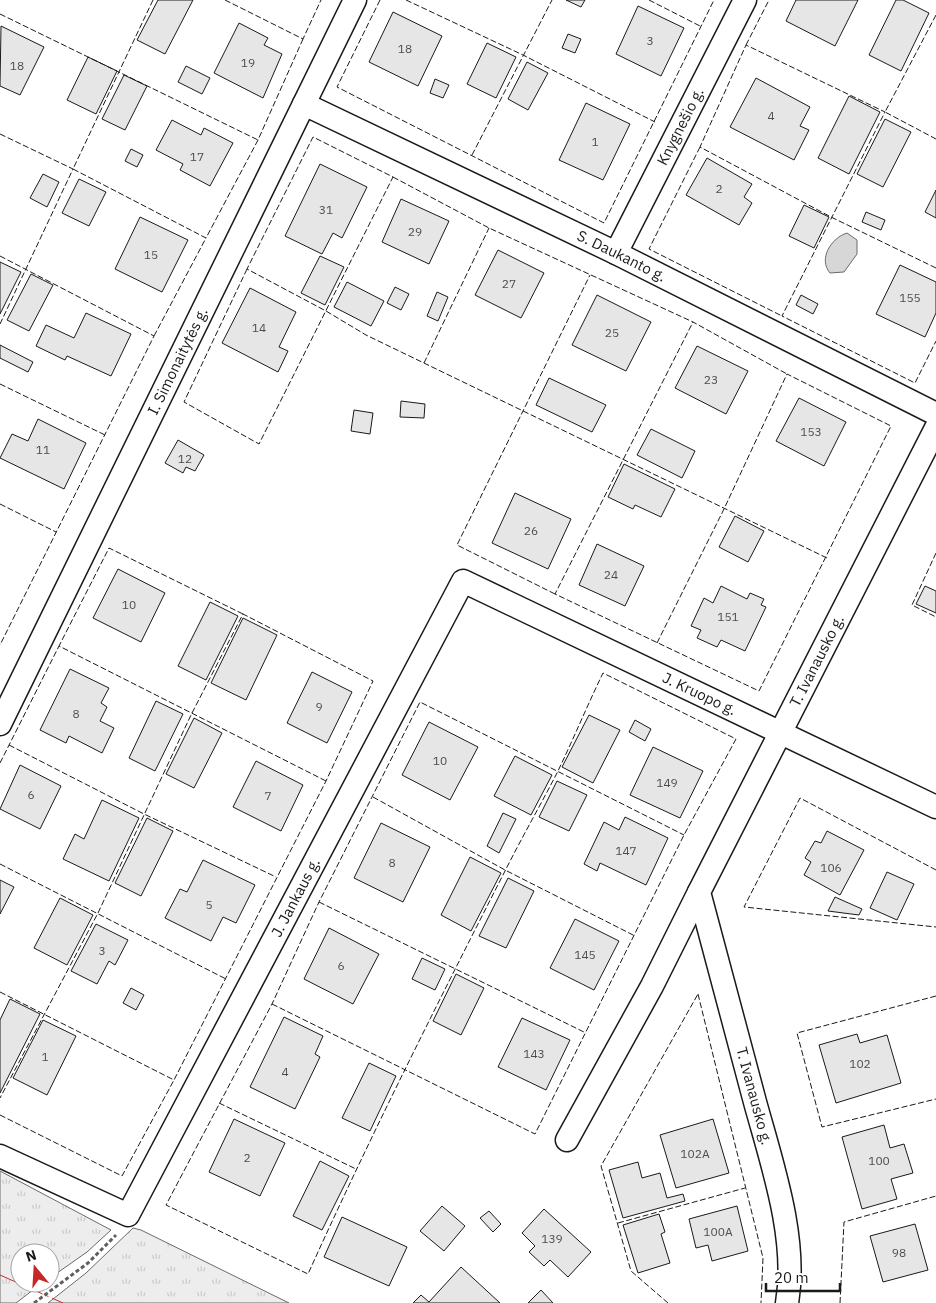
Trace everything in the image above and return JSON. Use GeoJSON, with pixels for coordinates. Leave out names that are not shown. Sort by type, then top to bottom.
{"type":"FeatureCollection","features":[{"type":"Feature","properties":{"kind":"street","name":"I. Simonaitytės g."},"geometry":{"type":"LineString","coordinates":[[0,724],[355,0]]}},
{"type":"Feature","properties":{"kind":"street","name":"Knygnešio g."},"geometry":{"type":"LineString","coordinates":[[616,253],[745,0]]}},
{"type":"Feature","properties":{"kind":"street","name":"S. Daukanto g."},"geometry":{"type":"LineString","coordinates":[[304,104],[616,253],[936,414]]}},
{"type":"Feature","properties":{"kind":"street","name":"T. Ivanausko g."},"geometry":{"type":"LineString","coordinates":[[567,1140],[652,986],[780,731],[936,428]]}},
{"type":"Feature","properties":{"kind":"street","name":"J. Kruopo g."},"geometry":{"type":"LineString","coordinates":[[463,581],[936,807]]}},
{"type":"Feature","properties":{"kind":"street","name":"J. Jankaus g."},"geometry":{"type":"LineString","coordinates":[[128,1215],[463,581]]}},
{"type":"Feature","properties":{"kind":"street","name":"T. Ivanausko g."},"geometry":{"type":"LineString","coordinates":[[699,892],[771,1160],[786,1228],[792,1279],[788,1303]]}},
{"type":"Feature","properties":{"kind":"street"},"geometry":{"type":"LineString","coordinates":[[0,1156],[128,1215]]}},
{"type":"Feature","properties":{"kind":"path"},"geometry":{"type":"LineString","coordinates":[[34,1303],[88,1263],[116,1235],[128,1215]]}},
{"type":"Feature","properties":{"kind":"green space"},"geometry":{"type":"Polygon","coordinates":[[[0,1171],[111,1230],[87,1252],[60,1271],[60,1243],[10,1243],[10,1293],[29,1293],[16,1303],[0,1303],[0,1171]]]}},
{"type":"Feature","properties":{"kind":"green space"},"geometry":{"type":"Polygon","coordinates":[[[133,1228],[141,1230],[289,1303],[48,1303],[86,1273],[133,1228]]]}},
{"type":"Feature","properties":{"kind":"shaded area"},"geometry":{"type":"Polygon","coordinates":[[[847,233],[857,240],[857,254],[844,272],[830,273],[825,262],[828,250],[836,239],[847,233]]]}},
{"type":"Feature","properties":{"kind":"building"},"geometry":{"type":"Polygon","coordinates":[[[158,0],[193,0],[165,54],[137,40],[158,0]]]}},
{"type":"Feature","properties":{"kind":"building"},"geometry":{"type":"Polygon","coordinates":[[[566,0],[585,0],[581,7],[566,0]]]}},
{"type":"Feature","properties":{"kind":"building"},"geometry":{"type":"Polygon","coordinates":[[[796,0],[858,0],[835,46],[786,21],[796,0]]]}},
{"type":"Feature","properties":{"kind":"building"},"geometry":{"type":"Polygon","coordinates":[[[896,0],[903,0],[929,13],[901,71],[869,55],[896,0]]]}},
{"type":"Feature","properties":{"kind":"building"},"geometry":{"type":"Polygon","coordinates":[[[638,6],[684,28],[661,76],[616,54],[638,6]]]}},
{"type":"Feature","properties":{"kind":"building"},"geometry":{"type":"Polygon","coordinates":[[[393,12],[442,36],[418,86],[369,62],[393,12]]]}},
{"type":"Feature","properties":{"kind":"building"},"geometry":{"type":"Polygon","coordinates":[[[239,23],[268,38],[264,45],[282,54],[263,98],[214,73],[239,23]]]}},
{"type":"Feature","properties":{"kind":"building"},"geometry":{"type":"Polygon","coordinates":[[[1,26],[44,47],[20,95],[0,86],[1,26]]]}},
{"type":"Feature","properties":{"kind":"building"},"geometry":{"type":"Polygon","coordinates":[[[568,34],[581,39],[575,53],[562,48],[568,34]]]}},
{"type":"Feature","properties":{"kind":"building"},"geometry":{"type":"Polygon","coordinates":[[[487,43],[516,57],[496,98],[467,84],[487,43]]]}},
{"type":"Feature","properties":{"kind":"building"},"geometry":{"type":"Polygon","coordinates":[[[88,57],[117,71],[96,114],[67,100],[88,57]]]}},
{"type":"Feature","properties":{"kind":"building"},"geometry":{"type":"Polygon","coordinates":[[[527,62],[548,73],[528,110],[508,99],[527,62]]]}},
{"type":"Feature","properties":{"kind":"building"},"geometry":{"type":"Polygon","coordinates":[[[186,66],[210,78],[202,94],[178,82],[186,66]]]}},
{"type":"Feature","properties":{"kind":"building"},"geometry":{"type":"Polygon","coordinates":[[[124,75],[147,86],[125,130],[102,119],[124,75]]]}},
{"type":"Feature","properties":{"kind":"building"},"geometry":{"type":"Polygon","coordinates":[[[756,78],[810,107],[800,126],[809,130],[794,160],[730,127],[756,78]]]}},
{"type":"Feature","properties":{"kind":"building"},"geometry":{"type":"Polygon","coordinates":[[[435,79],[449,85],[443,98],[430,93],[435,79]]]}},
{"type":"Feature","properties":{"kind":"building"},"geometry":{"type":"Polygon","coordinates":[[[849,96],[880,112],[849,174],[818,158],[849,96]]]}},
{"type":"Feature","properties":{"kind":"building"},"geometry":{"type":"Polygon","coordinates":[[[586,103],[630,124],[603,180],[559,160],[586,103]]]}},
{"type":"Feature","properties":{"kind":"building"},"geometry":{"type":"Polygon","coordinates":[[[885,119],[911,132],[883,187],[857,174],[885,119]]]}},
{"type":"Feature","properties":{"kind":"building"},"geometry":{"type":"Polygon","coordinates":[[[172,120],[201,135],[204,128],[233,143],[210,186],[180,170],[183,164],[156,150],[172,120]]]}},
{"type":"Feature","properties":{"kind":"building"},"geometry":{"type":"Polygon","coordinates":[[[131,149],[143,155],[137,167],[125,161],[131,149]]]}},
{"type":"Feature","properties":{"kind":"building"},"geometry":{"type":"Polygon","coordinates":[[[707,158],[752,184],[744,197],[752,203],[739,225],[686,195],[707,158]]]}},
{"type":"Feature","properties":{"kind":"building"},"geometry":{"type":"Polygon","coordinates":[[[320,164],[367,187],[342,238],[333,233],[322,254],[285,236],[320,164]]]}},
{"type":"Feature","properties":{"kind":"building"},"geometry":{"type":"Polygon","coordinates":[[[43,174],[59,182],[47,207],[30,198],[43,174]]]}},
{"type":"Feature","properties":{"kind":"building"},"geometry":{"type":"Polygon","coordinates":[[[79,179],[106,192],[89,226],[62,213],[79,179]]]}},
{"type":"Feature","properties":{"kind":"building"},"geometry":{"type":"Polygon","coordinates":[[[936,190],[936,218],[925,212],[936,190]]]}},
{"type":"Feature","properties":{"kind":"building"},"geometry":{"type":"Polygon","coordinates":[[[401,199],[449,221],[429,264],[382,242],[401,199]]]}},
{"type":"Feature","properties":{"kind":"building"},"geometry":{"type":"Polygon","coordinates":[[[804,205],[829,217],[814,248],[789,236],[804,205]]]}},
{"type":"Feature","properties":{"kind":"building"},"geometry":{"type":"Polygon","coordinates":[[[866,212],[885,220],[881,230],[862,222],[866,212]]]}},
{"type":"Feature","properties":{"kind":"building"},"geometry":{"type":"Polygon","coordinates":[[[140,217],[188,240],[162,292],[115,269],[140,217]]]}},
{"type":"Feature","properties":{"kind":"building"},"geometry":{"type":"Polygon","coordinates":[[[498,250],[544,273],[521,318],[475,295],[498,250]]]}},
{"type":"Feature","properties":{"kind":"building"},"geometry":{"type":"Polygon","coordinates":[[[320,256],[344,267],[325,305],[301,293],[320,256]]]}},
{"type":"Feature","properties":{"kind":"building"},"geometry":{"type":"Polygon","coordinates":[[[0,262],[21,272],[0,314],[0,262]]]}},
{"type":"Feature","properties":{"kind":"building"},"geometry":{"type":"Polygon","coordinates":[[[900,265],[936,282],[936,313],[925,337],[876,314],[900,265]]]}},
{"type":"Feature","properties":{"kind":"building"},"geometry":{"type":"Polygon","coordinates":[[[31,274],[53,285],[29,331],[7,320],[31,274]]]}},
{"type":"Feature","properties":{"kind":"building"},"geometry":{"type":"Polygon","coordinates":[[[347,282],[384,301],[371,326],[334,307],[347,282]]]}},
{"type":"Feature","properties":{"kind":"building"},"geometry":{"type":"Polygon","coordinates":[[[395,287],[409,294],[401,310],[387,303],[395,287]]]}},
{"type":"Feature","properties":{"kind":"building"},"geometry":{"type":"Polygon","coordinates":[[[250,288],[296,312],[279,347],[288,351],[278,372],[222,343],[250,288]]]}},
{"type":"Feature","properties":{"kind":"building"},"geometry":{"type":"Polygon","coordinates":[[[437,292],[448,297],[438,321],[427,316],[437,292]]]}},
{"type":"Feature","properties":{"kind":"building"},"geometry":{"type":"Polygon","coordinates":[[[597,295],[651,322],[626,371],[572,345],[597,295]]]}},
{"type":"Feature","properties":{"kind":"building"},"geometry":{"type":"Polygon","coordinates":[[[801,295],[818,304],[813,314],[796,305],[801,295]]]}},
{"type":"Feature","properties":{"kind":"building"},"geometry":{"type":"Polygon","coordinates":[[[86,313],[131,334],[111,376],[67,356],[65,360],[36,346],[46,325],[74,338],[86,313]]]}},
{"type":"Feature","properties":{"kind":"building"},"geometry":{"type":"Polygon","coordinates":[[[0,345],[33,362],[28,372],[0,358],[0,345]]]}},
{"type":"Feature","properties":{"kind":"building"},"geometry":{"type":"Polygon","coordinates":[[[697,346],[748,371],[726,414],[675,388],[697,346]]]}},
{"type":"Feature","properties":{"kind":"building"},"geometry":{"type":"Polygon","coordinates":[[[549,378],[606,405],[592,432],[536,405],[549,378]]]}},
{"type":"Feature","properties":{"kind":"building"},"geometry":{"type":"Polygon","coordinates":[[[799,398],[846,422],[824,466],[776,441],[799,398]]]}},
{"type":"Feature","properties":{"kind":"building"},"geometry":{"type":"Polygon","coordinates":[[[401,401],[425,404],[424,418],[400,417],[401,401]]]}},
{"type":"Feature","properties":{"kind":"building"},"geometry":{"type":"Polygon","coordinates":[[[354,410],[373,413],[370,434],[351,431],[354,410]]]}},
{"type":"Feature","properties":{"kind":"building"},"geometry":{"type":"Polygon","coordinates":[[[38,419],[86,443],[64,489],[0,458],[12,434],[28,441],[38,419]]]}},
{"type":"Feature","properties":{"kind":"building"},"geometry":{"type":"Polygon","coordinates":[[[651,429],[695,451],[682,478],[637,455],[651,429]]]}},
{"type":"Feature","properties":{"kind":"building"},"geometry":{"type":"Polygon","coordinates":[[[178,440],[204,455],[195,471],[186,467],[183,473],[165,463],[178,440]]]}},
{"type":"Feature","properties":{"kind":"building"},"geometry":{"type":"Polygon","coordinates":[[[624,464],[675,489],[661,517],[635,505],[633,509],[608,497],[624,464]]]}},
{"type":"Feature","properties":{"kind":"building"},"geometry":{"type":"Polygon","coordinates":[[[515,493],[571,519],[548,569],[492,543],[515,493]]]}},
{"type":"Feature","properties":{"kind":"building"},"geometry":{"type":"Polygon","coordinates":[[[735,516],[764,531],[748,562],[719,547],[735,516]]]}},
{"type":"Feature","properties":{"kind":"building"},"geometry":{"type":"Polygon","coordinates":[[[597,544],[644,566],[625,606],[579,585],[597,544]]]}},
{"type":"Feature","properties":{"kind":"building"},"geometry":{"type":"Polygon","coordinates":[[[118,569],[165,593],[141,642],[93,618],[118,569]]]}},
{"type":"Feature","properties":{"kind":"building"},"geometry":{"type":"Polygon","coordinates":[[[721,586],[747,599],[750,593],[764,599],[761,605],[766,607],[745,651],[721,640],[717,647],[697,638],[701,630],[691,626],[704,598],[713,603],[721,586]]]}},
{"type":"Feature","properties":{"kind":"building"},"geometry":{"type":"Polygon","coordinates":[[[925,586],[936,591],[936,613],[916,604],[925,586]]]}},
{"type":"Feature","properties":{"kind":"building"},"geometry":{"type":"Polygon","coordinates":[[[210,602],[238,616],[206,680],[178,666],[210,602]]]}},
{"type":"Feature","properties":{"kind":"building"},"geometry":{"type":"Polygon","coordinates":[[[243,618],[277,635],[246,700],[211,683],[243,618]]]}},
{"type":"Feature","properties":{"kind":"building"},"geometry":{"type":"Polygon","coordinates":[[[70,669],[109,688],[101,703],[107,707],[100,721],[114,728],[102,753],[69,736],[66,743],[40,730],[70,669]]]}},
{"type":"Feature","properties":{"kind":"building"},"geometry":{"type":"Polygon","coordinates":[[[312,672],[352,692],[327,743],[287,723],[312,672]]]}},
{"type":"Feature","properties":{"kind":"building"},"geometry":{"type":"Polygon","coordinates":[[[156,701],[183,714],[155,771],[129,758],[156,701]]]}},
{"type":"Feature","properties":{"kind":"building"},"geometry":{"type":"Polygon","coordinates":[[[589,715],[620,730],[593,783],[562,767],[589,715]]]}},
{"type":"Feature","properties":{"kind":"building"},"geometry":{"type":"Polygon","coordinates":[[[194,718],[222,733],[194,788],[166,774],[194,718]]]}},
{"type":"Feature","properties":{"kind":"building"},"geometry":{"type":"Polygon","coordinates":[[[635,720],[651,729],[645,741],[629,732],[635,720]]]}},
{"type":"Feature","properties":{"kind":"building"},"geometry":{"type":"Polygon","coordinates":[[[429,722],[478,747],[450,800],[402,775],[429,722]]]}},
{"type":"Feature","properties":{"kind":"building"},"geometry":{"type":"Polygon","coordinates":[[[653,747],[703,771],[680,818],[630,795],[653,747]]]}},
{"type":"Feature","properties":{"kind":"building"},"geometry":{"type":"Polygon","coordinates":[[[515,756],[552,775],[531,815],[494,796],[515,756]]]}},
{"type":"Feature","properties":{"kind":"building"},"geometry":{"type":"Polygon","coordinates":[[[256,761],[303,785],[281,831],[233,807],[256,761]]]}},
{"type":"Feature","properties":{"kind":"building"},"geometry":{"type":"Polygon","coordinates":[[[20,765],[61,786],[40,829],[0,809],[20,765]]]}},
{"type":"Feature","properties":{"kind":"building"},"geometry":{"type":"Polygon","coordinates":[[[557,781],[587,795],[569,831],[539,817],[557,781]]]}},
{"type":"Feature","properties":{"kind":"building"},"geometry":{"type":"Polygon","coordinates":[[[102,800],[139,818],[109,881],[63,859],[75,834],[84,839],[102,800]]]}},
{"type":"Feature","properties":{"kind":"building"},"geometry":{"type":"Polygon","coordinates":[[[503,813],[516,819],[499,853],[487,846],[503,813]]]}},
{"type":"Feature","properties":{"kind":"building"},"geometry":{"type":"Polygon","coordinates":[[[625,817],[668,838],[646,885],[600,863],[597,871],[584,864],[604,822],[619,830],[625,817]]]}},
{"type":"Feature","properties":{"kind":"building"},"geometry":{"type":"Polygon","coordinates":[[[147,818],[173,831],[141,896],[115,883],[147,818]]]}},
{"type":"Feature","properties":{"kind":"building"},"geometry":{"type":"Polygon","coordinates":[[[381,823],[430,847],[403,902],[354,878],[381,823]]]}},
{"type":"Feature","properties":{"kind":"building"},"geometry":{"type":"Polygon","coordinates":[[[827,831],[864,850],[840,895],[804,875],[811,862],[805,858],[815,841],[821,843],[827,831]]]}},
{"type":"Feature","properties":{"kind":"building"},"geometry":{"type":"Polygon","coordinates":[[[470,857],[501,873],[471,931],[441,915],[470,857]]]}},
{"type":"Feature","properties":{"kind":"building"},"geometry":{"type":"Polygon","coordinates":[[[203,860],[255,885],[236,923],[223,917],[211,941],[165,918],[180,889],[187,892],[203,860]]]}},
{"type":"Feature","properties":{"kind":"building"},"geometry":{"type":"Polygon","coordinates":[[[887,872],[914,884],[897,920],[870,908],[887,872]]]}},
{"type":"Feature","properties":{"kind":"building"},"geometry":{"type":"Polygon","coordinates":[[[508,878],[534,891],[506,948],[479,936],[508,878]]]}},
{"type":"Feature","properties":{"kind":"building"},"geometry":{"type":"Polygon","coordinates":[[[0,880],[14,887],[0,914],[0,880]]]}},
{"type":"Feature","properties":{"kind":"building"},"geometry":{"type":"Polygon","coordinates":[[[835,897],[862,909],[859,915],[828,911],[835,897]]]}},
{"type":"Feature","properties":{"kind":"building"},"geometry":{"type":"Polygon","coordinates":[[[60,898],[93,915],[67,965],[34,948],[60,898]]]}},
{"type":"Feature","properties":{"kind":"building"},"geometry":{"type":"Polygon","coordinates":[[[575,919],[619,941],[594,990],[550,968],[575,919]]]}},
{"type":"Feature","properties":{"kind":"building"},"geometry":{"type":"Polygon","coordinates":[[[96,924],[128,940],[115,965],[109,961],[97,984],[71,971],[96,924]]]}},
{"type":"Feature","properties":{"kind":"building"},"geometry":{"type":"Polygon","coordinates":[[[329,928],[379,954],[353,1004],[304,979],[329,928]]]}},
{"type":"Feature","properties":{"kind":"building"},"geometry":{"type":"Polygon","coordinates":[[[422,958],[445,969],[435,990],[412,979],[422,958]]]}},
{"type":"Feature","properties":{"kind":"building"},"geometry":{"type":"Polygon","coordinates":[[[456,974],[484,988],[461,1035],[433,1021],[456,974]]]}},
{"type":"Feature","properties":{"kind":"building"},"geometry":{"type":"Polygon","coordinates":[[[131,988],[144,995],[136,1010],[123,1003],[131,988]]]}},
{"type":"Feature","properties":{"kind":"building"},"geometry":{"type":"Polygon","coordinates":[[[10,999],[40,1014],[0,1093],[0,1020],[10,999]]]}},
{"type":"Feature","properties":{"kind":"building"},"geometry":{"type":"Polygon","coordinates":[[[284,1017],[323,1036],[315,1054],[320,1057],[295,1109],[250,1087],[284,1017]]]}},
{"type":"Feature","properties":{"kind":"building"},"geometry":{"type":"Polygon","coordinates":[[[522,1018],[570,1040],[546,1090],[498,1067],[522,1018]]]}},
{"type":"Feature","properties":{"kind":"building"},"geometry":{"type":"Polygon","coordinates":[[[43,1020],[76,1036],[47,1095],[13,1078],[43,1020]]]}},
{"type":"Feature","properties":{"kind":"building"},"geometry":{"type":"Polygon","coordinates":[[[857,1034],[860,1043],[887,1035],[901,1083],[836,1103],[819,1045],[857,1034]]]}},
{"type":"Feature","properties":{"kind":"building"},"geometry":{"type":"Polygon","coordinates":[[[369,1063],[396,1076],[370,1131],[342,1118],[369,1063]]]}},
{"type":"Feature","properties":{"kind":"building"},"geometry":{"type":"Polygon","coordinates":[[[234,1119],[285,1143],[260,1196],[209,1172],[234,1119]]]}},
{"type":"Feature","properties":{"kind":"building"},"geometry":{"type":"Polygon","coordinates":[[[713,1119],[729,1173],[676,1188],[660,1135],[713,1119]]]}},
{"type":"Feature","properties":{"kind":"building"},"geometry":{"type":"Polygon","coordinates":[[[884,1125],[890,1148],[904,1144],[913,1173],[891,1179],[897,1199],[862,1209],[842,1137],[884,1125]]]}},
{"type":"Feature","properties":{"kind":"building"},"geometry":{"type":"Polygon","coordinates":[[[320,1161],[349,1176],[322,1230],[293,1216],[320,1161]]]}},
{"type":"Feature","properties":{"kind":"building"},"geometry":{"type":"Polygon","coordinates":[[[638,1162],[642,1178],[660,1173],[667,1198],[683,1194],[685,1201],[623,1218],[609,1170],[638,1162]]]}},
{"type":"Feature","properties":{"kind":"building"},"geometry":{"type":"Polygon","coordinates":[[[442,1206],[465,1226],[444,1251],[420,1231],[442,1206]]]}},
{"type":"Feature","properties":{"kind":"building"},"geometry":{"type":"Polygon","coordinates":[[[737,1206],[748,1251],[712,1261],[708,1245],[696,1248],[689,1219],[737,1206]]]}},
{"type":"Feature","properties":{"kind":"building"},"geometry":{"type":"Polygon","coordinates":[[[544,1209],[591,1252],[568,1277],[550,1260],[544,1266],[529,1252],[535,1246],[522,1233],[544,1209]]]}},
{"type":"Feature","properties":{"kind":"building"},"geometry":{"type":"Polygon","coordinates":[[[489,1211],[501,1224],[493,1232],[480,1218],[489,1211]]]}},
{"type":"Feature","properties":{"kind":"building"},"geometry":{"type":"Polygon","coordinates":[[[659,1214],[665,1232],[661,1234],[670,1263],[638,1273],[623,1225],[659,1214]]]}},
{"type":"Feature","properties":{"kind":"building"},"geometry":{"type":"Polygon","coordinates":[[[342,1217],[407,1247],[389,1286],[324,1257],[342,1217]]]}},
{"type":"Feature","properties":{"kind":"building"},"geometry":{"type":"Polygon","coordinates":[[[915,1224],[928,1270],[883,1282],[870,1236],[915,1224]]]}},
{"type":"Feature","properties":{"kind":"building"},"geometry":{"type":"Polygon","coordinates":[[[461,1267],[500,1303],[413,1303],[421,1295],[429,1302],[461,1267]]]}},
{"type":"Feature","properties":{"kind":"building"},"geometry":{"type":"Polygon","coordinates":[[[541,1290],[553,1303],[528,1303],[541,1290]]]}},
{"type":"Feature","properties":{"kind":"fence"},"geometry":{"type":"LineString","coordinates":[[153,0],[73,169],[206,238],[258,140],[303,39]]}},
{"type":"Feature","properties":{"kind":"fence"},"geometry":{"type":"LineString","coordinates":[[225,0],[303,39],[321,0]]}},
{"type":"Feature","properties":{"kind":"fence"},"geometry":{"type":"LineString","coordinates":[[380,0],[337,87],[604,223],[714,0]]}},
{"type":"Feature","properties":{"kind":"fence"},"geometry":{"type":"LineString","coordinates":[[406,0],[523,55],[655,122]]}},
{"type":"Feature","properties":{"kind":"fence"},"geometry":{"type":"LineString","coordinates":[[472,155],[552,0]]}},
{"type":"Feature","properties":{"kind":"fence"},"geometry":{"type":"LineString","coordinates":[[649,0],[700,26]]}},
{"type":"Feature","properties":{"kind":"fence"},"geometry":{"type":"LineString","coordinates":[[746,45],[769,0]]}},
{"type":"Feature","properties":{"kind":"fence"},"geometry":{"type":"LineString","coordinates":[[0,14],[258,140]]}},
{"type":"Feature","properties":{"kind":"fence"},"geometry":{"type":"LineString","coordinates":[[936,15],[885,112],[936,139]]}},
{"type":"Feature","properties":{"kind":"fence"},"geometry":{"type":"LineString","coordinates":[[936,268],[831,217],[700,147],[746,45],[885,112],[782,316],[915,383],[936,341]]}},
{"type":"Feature","properties":{"kind":"fence"},"geometry":{"type":"LineString","coordinates":[[0,134],[73,169],[0,324]]}},
{"type":"Feature","properties":{"kind":"fence"},"geometry":{"type":"LineString","coordinates":[[247,269],[184,402],[259,444],[393,177],[313,137],[247,269],[326,311],[366,335],[827,558]]}},
{"type":"Feature","properties":{"kind":"fence"},"geometry":{"type":"LineString","coordinates":[[700,147],[649,249],[782,316]]}},
{"type":"Feature","properties":{"kind":"fence"},"geometry":{"type":"LineString","coordinates":[[393,177],[489,228],[693,322],[787,374]]}},
{"type":"Feature","properties":{"kind":"fence"},"geometry":{"type":"LineString","coordinates":[[424,363],[489,228]]}},
{"type":"Feature","properties":{"kind":"fence"},"geometry":{"type":"LineString","coordinates":[[154,336],[206,238]]}},
{"type":"Feature","properties":{"kind":"fence"},"geometry":{"type":"LineString","coordinates":[[0,256],[154,336],[0,645]]}},
{"type":"Feature","properties":{"kind":"fence"},"geometry":{"type":"LineString","coordinates":[[555,594],[457,545],[590,275]]}},
{"type":"Feature","properties":{"kind":"fence"},"geometry":{"type":"LineString","coordinates":[[657,643],[724,509],[787,374],[891,426],[759,691],[555,594],[693,322]]}},
{"type":"Feature","properties":{"kind":"fence"},"geometry":{"type":"LineString","coordinates":[[0,384],[105,435]]}},
{"type":"Feature","properties":{"kind":"fence"},"geometry":{"type":"LineString","coordinates":[[0,504],[56,532]]}},
{"type":"Feature","properties":{"kind":"fence"},"geometry":{"type":"LineString","coordinates":[[243,614],[109,548],[59,646],[326,781]]}},
{"type":"Feature","properties":{"kind":"fence"},"geometry":{"type":"LineString","coordinates":[[936,553],[912,605],[936,617]]}},
{"type":"Feature","properties":{"kind":"fence"},"geometry":{"type":"LineString","coordinates":[[0,992],[174,1080],[326,781],[373,681],[243,614],[191,715],[98,913],[0,1098]]}},
{"type":"Feature","properties":{"kind":"fence"},"geometry":{"type":"LineString","coordinates":[[0,763],[59,646]]}},
{"type":"Feature","properties":{"kind":"fence"},"geometry":{"type":"LineString","coordinates":[[272,1004],[535,1134],[684,835],[736,739],[603,673],[563,761],[557,773],[510,860],[453,973],[428,1023],[403,1073],[308,1274],[166,1205],[272,1004],[319,902],[420,702],[684,835]]}},
{"type":"Feature","properties":{"kind":"fence"},"geometry":{"type":"LineString","coordinates":[[9,745],[144,814],[276,877]]}},
{"type":"Feature","properties":{"kind":"fence"},"geometry":{"type":"LineString","coordinates":[[373,797],[505,870],[635,936]]}},
{"type":"Feature","properties":{"kind":"fence"},"geometry":{"type":"LineString","coordinates":[[936,870],[800,798],[744,907],[936,927]]}},
{"type":"Feature","properties":{"kind":"fence"},"geometry":{"type":"LineString","coordinates":[[0,864],[226,979]]}},
{"type":"Feature","properties":{"kind":"fence"},"geometry":{"type":"LineString","coordinates":[[319,902],[586,1033]]}},
{"type":"Feature","properties":{"kind":"fence"},"geometry":{"type":"LineString","coordinates":[[698,994],[763,1258],[761,1303]]}},
{"type":"Feature","properties":{"kind":"fence"},"geometry":{"type":"LineString","coordinates":[[668,1303],[631,1271],[601,1166],[698,994]]}},
{"type":"Feature","properties":{"kind":"fence"},"geometry":{"type":"LineString","coordinates":[[936,996],[797,1033],[822,1127],[936,1099]]}},
{"type":"Feature","properties":{"kind":"fence"},"geometry":{"type":"LineString","coordinates":[[0,1115],[122,1176],[174,1080]]}},
{"type":"Feature","properties":{"kind":"fence"},"geometry":{"type":"LineString","coordinates":[[219,1103],[356,1169]]}},
{"type":"Feature","properties":{"kind":"fence"},"geometry":{"type":"LineString","coordinates":[[618,1223],[745,1188]]}},
{"type":"Feature","properties":{"kind":"fence"},"geometry":{"type":"LineString","coordinates":[[840,1303],[844,1222],[936,1196]]}},
{"type":"Feature","properties":{"kind":"power"},"geometry":{"type":"LineString","coordinates":[[0,1275],[63,1303]]}}]}
